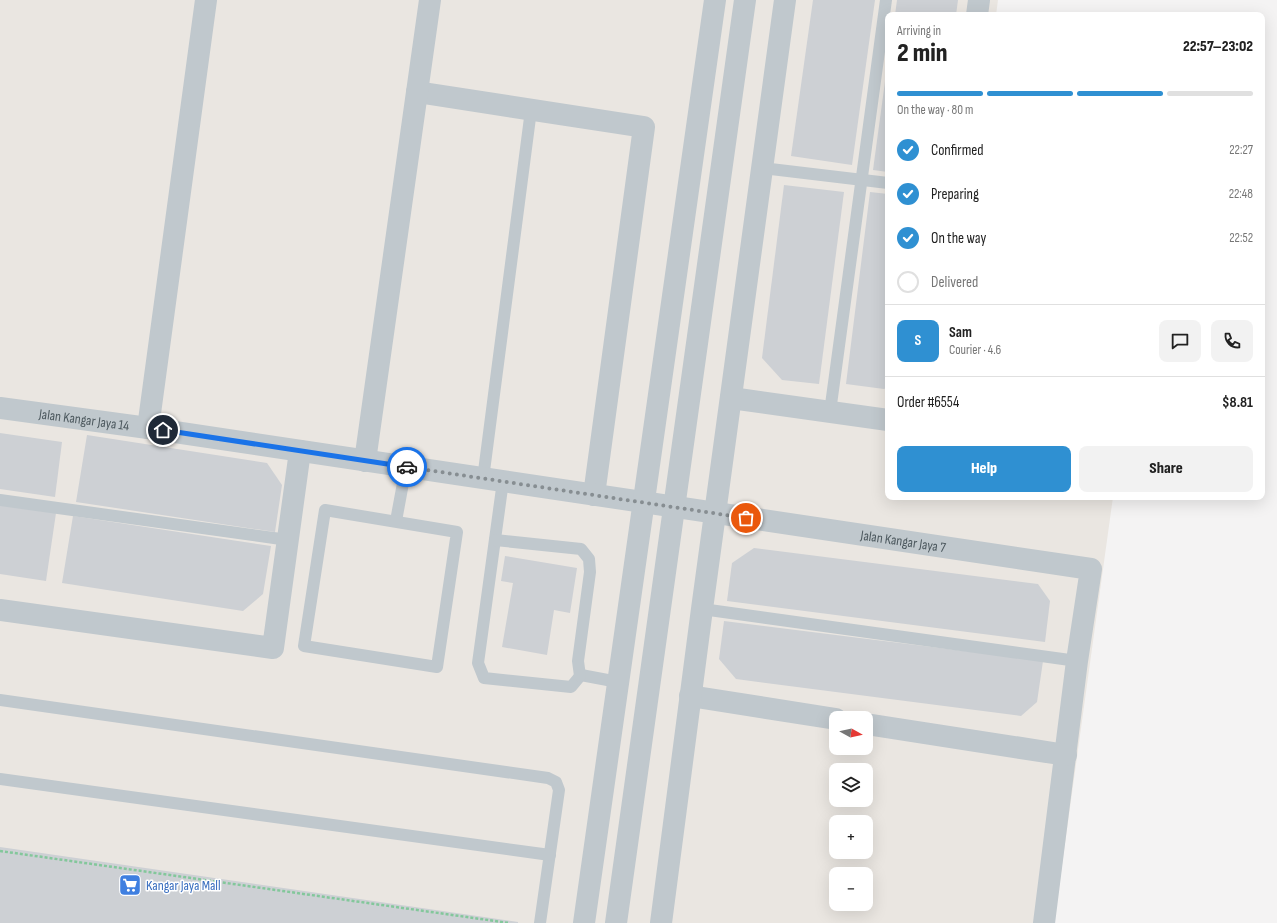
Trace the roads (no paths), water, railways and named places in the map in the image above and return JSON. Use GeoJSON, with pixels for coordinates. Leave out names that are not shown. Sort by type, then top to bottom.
{"type":"FeatureCollection","features":[{"type":"Feature","properties":{"kind":"street"},"geometry":{"type":"LineString","coordinates":[[148,428],[206,0]]}},
{"type":"Feature","properties":{"kind":"street"},"geometry":{"type":"LineString","coordinates":[[365,461],[430,0]]}},
{"type":"Feature","properties":{"kind":"street"},"geometry":{"type":"LineString","coordinates":[[584,923],[715,0]]}},
{"type":"Feature","properties":{"kind":"street"},"geometry":{"type":"LineString","coordinates":[[616,923],[745,0]]}},
{"type":"Feature","properties":{"kind":"street"},"geometry":{"type":"LineString","coordinates":[[661,923],[690,696],[785,0]]}},
{"type":"Feature","properties":{"kind":"street"},"geometry":{"type":"LineString","coordinates":[[977,12],[979,0]]}},
{"type":"Feature","properties":{"kind":"street"},"geometry":{"type":"LineString","coordinates":[[417,92],[644,127],[594,495]]}},
{"type":"Feature","properties":{"kind":"street"},"geometry":{"type":"LineString","coordinates":[[731,398],[885,420]]}},
{"type":"Feature","properties":{"kind":"street","name":"Jalan Kangar Jaya 14"},"geometry":{"type":"LineString","coordinates":[[0,408],[148,428],[674,507]]}},
{"type":"Feature","properties":{"kind":"street"},"geometry":{"type":"LineString","coordinates":[[0,610],[273,648],[300,451]]}},
{"type":"Feature","properties":{"kind":"street","name":"Jalan Kangar Jaya 7"},"geometry":{"type":"LineString","coordinates":[[674,507],[1091,569],[1077,661]]}},
{"type":"Feature","properties":{"kind":"street"},"geometry":{"type":"LineString","coordinates":[[1044,923],[1077,661]]}},
{"type":"Feature","properties":{"kind":"street"},"geometry":{"type":"LineString","coordinates":[[690,696],[829,718]]}},
{"type":"Feature","properties":{"kind":"street"},"geometry":{"type":"LineString","coordinates":[[873,725],[1066,755]]}},
{"type":"Feature","properties":{"kind":"lane"},"geometry":{"type":"LineString","coordinates":[[830,412],[886,0]]}},
{"type":"Feature","properties":{"kind":"lane"},"geometry":{"type":"LineString","coordinates":[[495,540],[581,549],[590,559],[590,572],[578,661],[580,676],[571,687],[484,678],[478,663],[495,540],[493,480],[532,110]]}},
{"type":"Feature","properties":{"kind":"lane"},"geometry":{"type":"LineString","coordinates":[[762,168],[885,183]]}},
{"type":"Feature","properties":{"kind":"lane"},"geometry":{"type":"LineString","coordinates":[[396,521],[406,467]]}},
{"type":"Feature","properties":{"kind":"lane"},"geometry":{"type":"LineString","coordinates":[[0,500],[288,540]]}},
{"type":"Feature","properties":{"kind":"lane"},"geometry":{"type":"LineString","coordinates":[[325,510],[396,521],[457,532],[437,667],[304,646],[325,510]]}},
{"type":"Feature","properties":{"kind":"lane"},"geometry":{"type":"LineString","coordinates":[[702,609],[1077,661]]}},
{"type":"Feature","properties":{"kind":"lane"},"geometry":{"type":"LineString","coordinates":[[580,676],[618,682]]}},
{"type":"Feature","properties":{"kind":"lane"},"geometry":{"type":"LineString","coordinates":[[0,700],[548,778],[556,782],[559,790],[540,923]]}},
{"type":"Feature","properties":{"kind":"lane"},"geometry":{"type":"LineString","coordinates":[[0,779],[550,855]]}},
{"type":"Feature","properties":{"kind":"place","name":"Kangar Jaya Mall"},"geometry":{"type":"Point","coordinates":[130,885]}}]}
